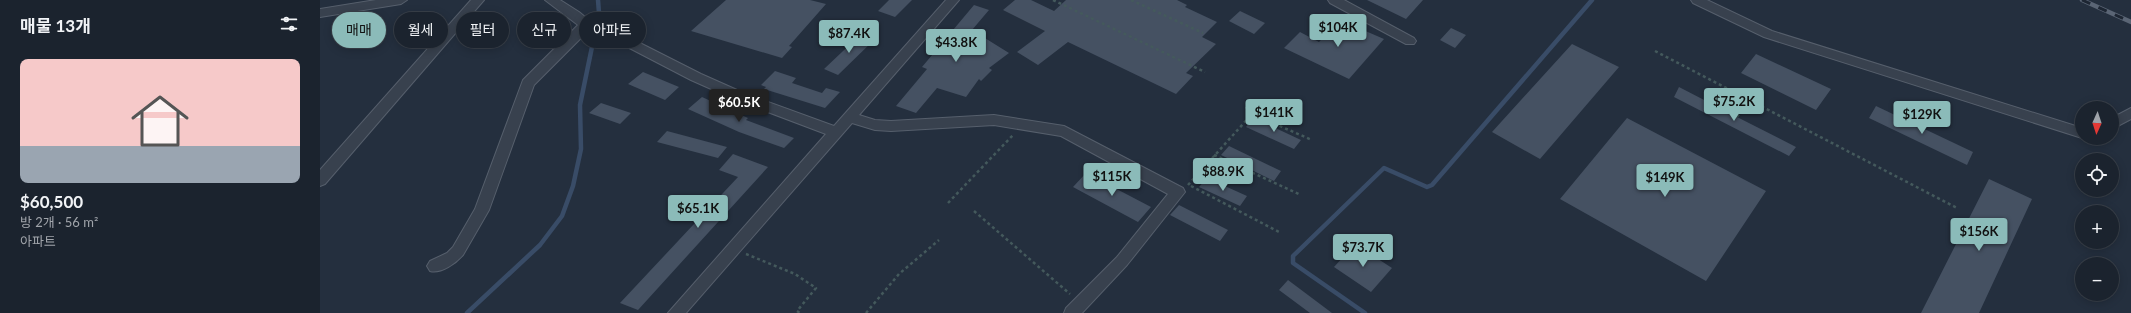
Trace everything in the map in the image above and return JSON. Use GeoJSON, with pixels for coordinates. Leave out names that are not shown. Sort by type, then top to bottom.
{"type":"FeatureCollection","features":[{"type":"Feature","properties":{"kind":"street"},"geometry":{"type":"LineString","coordinates":[[320,13],[401,0]]}},
{"type":"Feature","properties":{"kind":"street"},"geometry":{"type":"LineString","coordinates":[[320,180],[478,0]]}},
{"type":"Feature","properties":{"kind":"street"},"geometry":{"type":"LineString","coordinates":[[550,0],[579,18]]}},
{"type":"Feature","properties":{"kind":"street"},"geometry":{"type":"LineString","coordinates":[[682,312],[732,249],[953,0]]}},
{"type":"Feature","properties":{"kind":"street"},"geometry":{"type":"LineString","coordinates":[[1334,0],[1410,41]]}},
{"type":"Feature","properties":{"kind":"street"},"geometry":{"type":"LineString","coordinates":[[1697,0],[1768,34],[2075,131]]}},
{"type":"Feature","properties":{"kind":"street"},"geometry":{"type":"LineString","coordinates":[[435,266],[452,257],[458,251],[482,210],[528,83],[579,31]]}},
{"type":"Feature","properties":{"kind":"street"},"geometry":{"type":"LineString","coordinates":[[639,48],[734,95],[836,132]]}},
{"type":"Feature","properties":{"kind":"street"},"geometry":{"type":"LineString","coordinates":[[2119,120],[2131,113]]}},
{"type":"Feature","properties":{"kind":"street"},"geometry":{"type":"LineString","coordinates":[[849,117],[875,125],[891,126],[970,120],[1024,124],[1064,130],[1183,188],[1122,261],[1076,308]]}},
{"type":"Feature","properties":{"kind":"path"},"geometry":{"type":"LineString","coordinates":[[1053,0],[1205,72]]}},
{"type":"Feature","properties":{"kind":"path"},"geometry":{"type":"LineString","coordinates":[[1131,0],[1203,32]]}},
{"type":"Feature","properties":{"kind":"path"},"geometry":{"type":"LineString","coordinates":[[1655,51],[1750,99],[1957,208]]}},
{"type":"Feature","properties":{"kind":"path"},"geometry":{"type":"LineString","coordinates":[[1737,117],[1750,99]]}},
{"type":"Feature","properties":{"kind":"path"},"geometry":{"type":"LineString","coordinates":[[1246,106],[1252,114],[1312,140]]}},
{"type":"Feature","properties":{"kind":"path"},"geometry":{"type":"LineString","coordinates":[[1252,114],[1183,188],[1281,233]]}},
{"type":"Feature","properties":{"kind":"path"},"geometry":{"type":"LineString","coordinates":[[948,203],[1024,124]]}},
{"type":"Feature","properties":{"kind":"path"},"geometry":{"type":"LineString","coordinates":[[1214,155],[1301,195]]}},
{"type":"Feature","properties":{"kind":"path"},"geometry":{"type":"LineString","coordinates":[[974,211],[1027,258],[1076,308]]}},
{"type":"Feature","properties":{"kind":"path"},"geometry":{"type":"LineString","coordinates":[[866,313],[899,274],[939,240]]}},
{"type":"Feature","properties":{"kind":"path"},"geometry":{"type":"LineString","coordinates":[[732,249],[795,274],[816,288],[797,312],[800,313]]}},
{"type":"Feature","properties":{"kind":"building"},"geometry":{"type":"Polygon","coordinates":[[[726,0],[810,0],[826,4],[789,46],[792,47],[782,58],[691,31],[726,0]]]}},
{"type":"Feature","properties":{"kind":"building"},"geometry":{"type":"Polygon","coordinates":[[[889,0],[912,0],[895,17],[878,11],[889,0]]]}},
{"type":"Feature","properties":{"kind":"building"},"geometry":{"type":"Polygon","coordinates":[[[1015,0],[1031,0],[1054,11],[1066,0],[1177,0],[1187,5],[1185,7],[1217,22],[1202,37],[1216,44],[1186,73],[1193,76],[1176,94],[1068,42],[1038,65],[1017,52],[1045,31],[1003,10],[1015,0]]]}},
{"type":"Feature","properties":{"kind":"building"},"geometry":{"type":"Polygon","coordinates":[[[1367,0],[1423,0],[1406,19],[1367,0]]]}},
{"type":"Feature","properties":{"kind":"building"},"geometry":{"type":"Polygon","coordinates":[[[974,5],[989,10],[972,30],[1009,53],[989,68],[992,70],[981,81],[979,79],[966,97],[937,88],[916,113],[896,106],[927,69],[922,67],[974,5]]]}},
{"type":"Feature","properties":{"kind":"building"},"geometry":{"type":"Polygon","coordinates":[[[1240,11],[1265,23],[1254,34],[1229,21],[1240,11]]]}},
{"type":"Feature","properties":{"kind":"building"},"geometry":{"type":"Polygon","coordinates":[[[1340,20],[1384,39],[1349,79],[1284,48],[1300,32],[1319,42],[1340,20]]]}},
{"type":"Feature","properties":{"kind":"building"},"geometry":{"type":"Polygon","coordinates":[[[1451,28],[1466,35],[1455,48],[1440,40],[1451,28]]]}},
{"type":"Feature","properties":{"kind":"building"},"geometry":{"type":"Polygon","coordinates":[[[861,34],[875,39],[838,75],[824,69],[861,34]]]}},
{"type":"Feature","properties":{"kind":"building"},"geometry":{"type":"Polygon","coordinates":[[[1572,44],[1619,67],[1540,159],[1492,132],[1572,44]]]}},
{"type":"Feature","properties":{"kind":"building"},"geometry":{"type":"Polygon","coordinates":[[[1756,54],[1831,89],[1816,110],[1741,73],[1756,54]]]}},
{"type":"Feature","properties":{"kind":"building"},"geometry":{"type":"Polygon","coordinates":[[[775,71],[796,78],[792,83],[822,93],[826,88],[840,92],[825,108],[764,89],[766,87],[761,85],[775,71]]]}},
{"type":"Feature","properties":{"kind":"building"},"geometry":{"type":"Polygon","coordinates":[[[643,72],[679,87],[665,100],[628,84],[643,72]]]}},
{"type":"Feature","properties":{"kind":"building"},"geometry":{"type":"Polygon","coordinates":[[[1679,87],[1796,147],[1789,156],[1674,97],[1679,87]]]}},
{"type":"Feature","properties":{"kind":"building"},"geometry":{"type":"Polygon","coordinates":[[[702,97],[748,118],[746,120],[794,138],[784,148],[739,132],[688,109],[702,97]]]}},
{"type":"Feature","properties":{"kind":"building"},"geometry":{"type":"Polygon","coordinates":[[[601,103],[631,113],[620,124],[589,113],[601,103]]]}},
{"type":"Feature","properties":{"kind":"building"},"geometry":{"type":"Polygon","coordinates":[[[1876,106],[1973,152],[1967,165],[1869,118],[1876,106]]]}},
{"type":"Feature","properties":{"kind":"building"},"geometry":{"type":"Polygon","coordinates":[[[1254,118],[1301,140],[1294,149],[1246,127],[1254,118]]]}},
{"type":"Feature","properties":{"kind":"building"},"geometry":{"type":"Polygon","coordinates":[[[1627,118],[1766,191],[1706,281],[1560,199],[1627,118]]]}},
{"type":"Feature","properties":{"kind":"building"},"geometry":{"type":"Polygon","coordinates":[[[667,131],[727,147],[718,158],[657,142],[667,131]]]}},
{"type":"Feature","properties":{"kind":"building"},"geometry":{"type":"Polygon","coordinates":[[[1229,146],[1281,171],[1274,181],[1221,155],[1229,146]]]}},
{"type":"Feature","properties":{"kind":"building"},"geometry":{"type":"Polygon","coordinates":[[[733,154],[768,167],[638,310],[620,303],[738,177],[719,170],[733,154]]]}},
{"type":"Feature","properties":{"kind":"building"},"geometry":{"type":"Polygon","coordinates":[[[1086,173],[1151,207],[1138,222],[1073,187],[1086,173]]]}},
{"type":"Feature","properties":{"kind":"building"},"geometry":{"type":"Polygon","coordinates":[[[1207,178],[1247,196],[1240,206],[1199,187],[1207,178]]]}},
{"type":"Feature","properties":{"kind":"building"},"geometry":{"type":"Polygon","coordinates":[[[1989,179],[2032,199],[1979,313],[1921,313],[1989,179]]]}},
{"type":"Feature","properties":{"kind":"building"},"geometry":{"type":"Polygon","coordinates":[[[1179,205],[1228,230],[1220,241],[1170,215],[1179,205]]]}},
{"type":"Feature","properties":{"kind":"building"},"geometry":{"type":"Polygon","coordinates":[[[1355,244],[1392,268],[1371,292],[1334,267],[1355,244]]]}},
{"type":"Feature","properties":{"kind":"building"},"geometry":{"type":"Polygon","coordinates":[[[1288,280],[1332,313],[1310,313],[1279,290],[1288,280]]]}},
{"type":"Feature","properties":{"kind":"waterway"},"geometry":{"type":"LineString","coordinates":[[467,313],[540,245],[562,216],[573,186],[581,149],[580,105],[599,13],[598,0]]}},
{"type":"Feature","properties":{"kind":"waterway"},"geometry":{"type":"LineString","coordinates":[[1365,313],[1293,263],[1293,256],[1384,168],[1427,187],[1432,185],[1592,0]]}},
{"type":"Feature","properties":{"kind":"railway"},"geometry":{"type":"LineString","coordinates":[[2082,0],[2131,22]]}}]}
